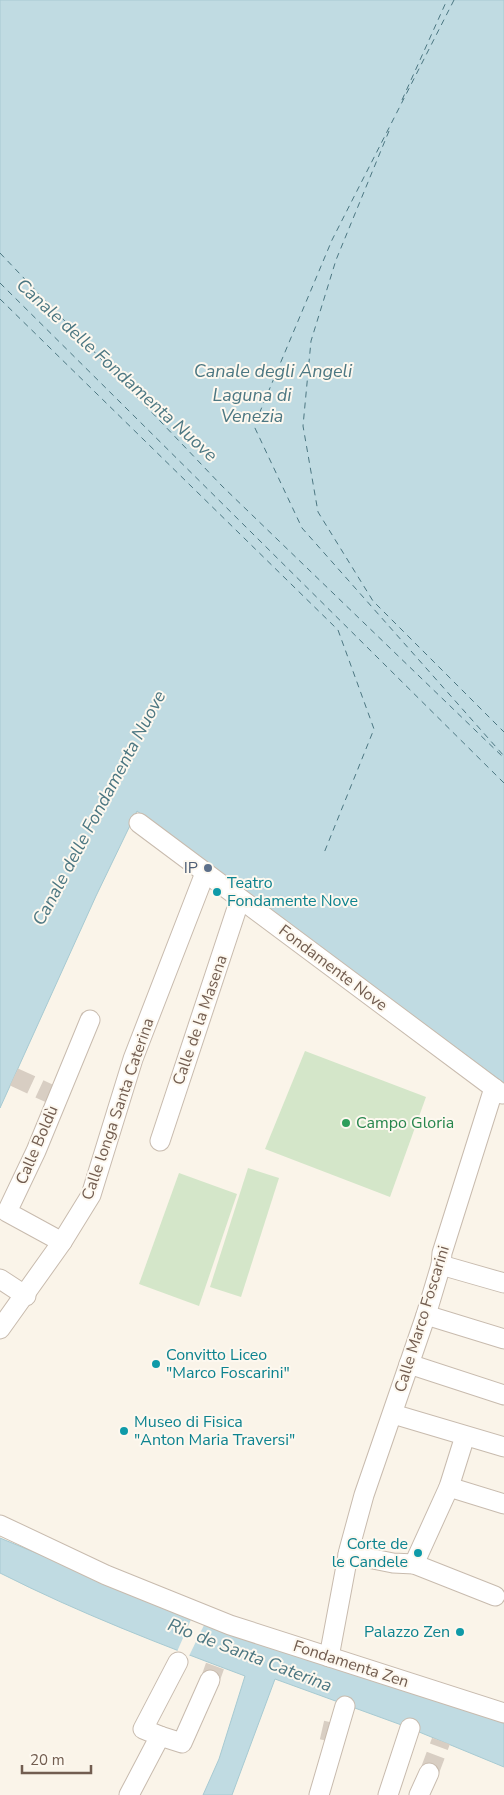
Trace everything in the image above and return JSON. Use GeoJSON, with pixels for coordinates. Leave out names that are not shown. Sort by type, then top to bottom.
{"type":"FeatureCollection","features":[{"type":"Feature","properties":{"kind":"street","name":"Fondamente Nove"},"geometry":{"type":"LineString","coordinates":[[139,823],[499,1092]]}},
{"type":"Feature","properties":{"kind":"street","name":"Calle longa Santa Caterina"},"geometry":{"type":"LineString","coordinates":[[0,1328],[26,1296],[91,1195],[133,1059],[205,873]]}},
{"type":"Feature","properties":{"kind":"street","name":"Calle de la Masena"},"geometry":{"type":"LineString","coordinates":[[160,1141],[240,899]]}},
{"type":"Feature","properties":{"kind":"street","name":"Calle Boldù"},"geometry":{"type":"LineString","coordinates":[[62,1242],[7,1212],[36,1151],[56,1096],[90,1020]]}},
{"type":"Feature","properties":{"kind":"street","name":"Calle Marco Foscarini"},"geometry":{"type":"LineString","coordinates":[[329,1657],[349,1552],[364,1495],[426,1315],[442,1265],[442,1253],[499,1092]]}},
{"type":"Feature","properties":{"kind":"street"},"geometry":{"type":"LineString","coordinates":[[442,1265],[504,1283]]}},
{"type":"Feature","properties":{"kind":"street"},"geometry":{"type":"LineString","coordinates":[[0,1279],[26,1296]]}},
{"type":"Feature","properties":{"kind":"street"},"geometry":{"type":"LineString","coordinates":[[426,1315],[504,1339]]}},
{"type":"Feature","properties":{"kind":"street"},"geometry":{"type":"LineString","coordinates":[[409,1364],[504,1395]]}},
{"type":"Feature","properties":{"kind":"street"},"geometry":{"type":"LineString","coordinates":[[393,1414],[504,1447]]}},
{"type":"Feature","properties":{"kind":"street"},"geometry":{"type":"LineString","coordinates":[[414,1564],[449,1487],[465,1436]]}},
{"type":"Feature","properties":{"kind":"street"},"geometry":{"type":"LineString","coordinates":[[449,1487],[504,1504]]}},
{"type":"Feature","properties":{"kind":"street","name":"Fondamenta Zen"},"geometry":{"type":"LineString","coordinates":[[0,1525],[106,1575],[202,1614],[502,1713]]}},
{"type":"Feature","properties":{"kind":"street"},"geometry":{"type":"LineString","coordinates":[[349,1552],[392,1563],[414,1564],[495,1596]]}},
{"type":"Feature","properties":{"kind":"street"},"geometry":{"type":"LineString","coordinates":[[178,1662],[143,1729],[182,1743],[210,1680]]}},
{"type":"Feature","properties":{"kind":"street"},"geometry":{"type":"LineString","coordinates":[[319,1795],[345,1706]]}},
{"type":"Feature","properties":{"kind":"street"},"geometry":{"type":"LineString","coordinates":[[388,1795],[410,1728]]}},
{"type":"Feature","properties":{"kind":"street"},"geometry":{"type":"LineString","coordinates":[[128,1795],[160,1736]]}},
{"type":"Feature","properties":{"kind":"street"},"geometry":{"type":"LineString","coordinates":[[419,1795],[429,1774]]}},
{"type":"Feature","properties":{"kind":"green space","name":"Campo Gloria"},"geometry":{"type":"Polygon","coordinates":[[[305,1051],[426,1097],[390,1197],[265,1149],[305,1051]]]}},
{"type":"Feature","properties":{"kind":"green space"},"geometry":{"type":"Polygon","coordinates":[[[248,1168],[279,1178],[241,1297],[210,1287],[248,1168]]]}},
{"type":"Feature","properties":{"kind":"green space"},"geometry":{"type":"Polygon","coordinates":[[[179,1173],[237,1194],[199,1306],[139,1284],[179,1173]]]}},
{"type":"Feature","properties":{"kind":"water","name":"Laguna di Venezia"},"geometry":{"type":"Polygon","coordinates":[[[0,0],[504,0],[504,1083],[137,811],[96,896],[0,1108],[0,0]]]}},
{"type":"Feature","properties":{"kind":"water","name":"Rio de Santa Caterina"},"geometry":{"type":"Polygon","coordinates":[[[0,1538],[205,1623],[504,1723],[504,1767],[407,1727],[275,1679],[232,1795],[203,1795],[219,1759],[245,1676],[90,1615],[0,1573],[0,1538]]]}},
{"type":"Feature","properties":{"kind":"pier"},"geometry":{"type":"Polygon","coordinates":[[[193,1615],[206,1621],[189,1656],[176,1654],[193,1615]]]}},
{"type":"Feature","properties":{"kind":"ferry route"},"geometry":{"type":"LineString","coordinates":[[402,100],[447,0]]}},
{"type":"Feature","properties":{"kind":"ferry route"},"geometry":{"type":"LineString","coordinates":[[454,0],[332,240],[254,426],[302,528],[504,756]]}},
{"type":"Feature","properties":{"kind":"ferry route"},"geometry":{"type":"LineString","coordinates":[[389,131],[336,260],[311,341],[303,426],[318,512],[373,601],[504,732]]}},
{"type":"Feature","properties":{"kind":"ferry route"},"geometry":{"type":"LineString","coordinates":[[0,253],[222,486],[504,758]]}},
{"type":"Feature","properties":{"kind":"ferry route"},"geometry":{"type":"LineString","coordinates":[[0,283],[504,783]]}},
{"type":"Feature","properties":{"kind":"ferry route"},"geometry":{"type":"LineString","coordinates":[[0,299],[338,630],[374,729],[324,853]]}},
{"type":"Feature","properties":{"kind":"tunnel"},"geometry":{"type":"LineString","coordinates":[[14,1077],[55,1096]]}},
{"type":"Feature","properties":{"kind":"tunnel"},"geometry":{"type":"LineString","coordinates":[[210,1680],[215,1666]]}},
{"type":"Feature","properties":{"kind":"tunnel"},"geometry":{"type":"LineString","coordinates":[[322,1730],[335,1733]]}},
{"type":"Feature","properties":{"kind":"tunnel"},"geometry":{"type":"LineString","coordinates":[[429,1773],[441,1741]]}},
{"type":"Feature","properties":{"kind":"place","name":"IP"},"geometry":{"type":"Point","coordinates":[208,868]}},
{"type":"Feature","properties":{"kind":"place","name":"Teatro Fondamente Nove"},"geometry":{"type":"Point","coordinates":[217,892]}},
{"type":"Feature","properties":{"kind":"place","name":"Campo Gloria"},"geometry":{"type":"Point","coordinates":[346,1123]}},
{"type":"Feature","properties":{"kind":"place","name":"Convitto Liceo \"Marco Foscarini\""},"geometry":{"type":"Point","coordinates":[156,1364]}},
{"type":"Feature","properties":{"kind":"place","name":"Museo di Fisica \"Anton Maria Traversi\""},"geometry":{"type":"Point","coordinates":[124,1431]}},
{"type":"Feature","properties":{"kind":"place","name":"Corte de le Candele"},"geometry":{"type":"Point","coordinates":[418,1553]}},
{"type":"Feature","properties":{"kind":"place","name":"Palazzo Zen"},"geometry":{"type":"Point","coordinates":[460,1632]}},
{"type":"Feature","properties":{"kind":"water label","name":"Canale delle Fondamenta Nuove"},"geometry":{"type":"Point","coordinates":[117,370]}},
{"type":"Feature","properties":{"kind":"water label","name":"Canale degli Angeli"},"geometry":{"type":"Point","coordinates":[273,371]}},
{"type":"Feature","properties":{"kind":"water label","name":"Canale delle Fondamenta Nuove"},"geometry":{"type":"Point","coordinates":[99,808]}}]}
